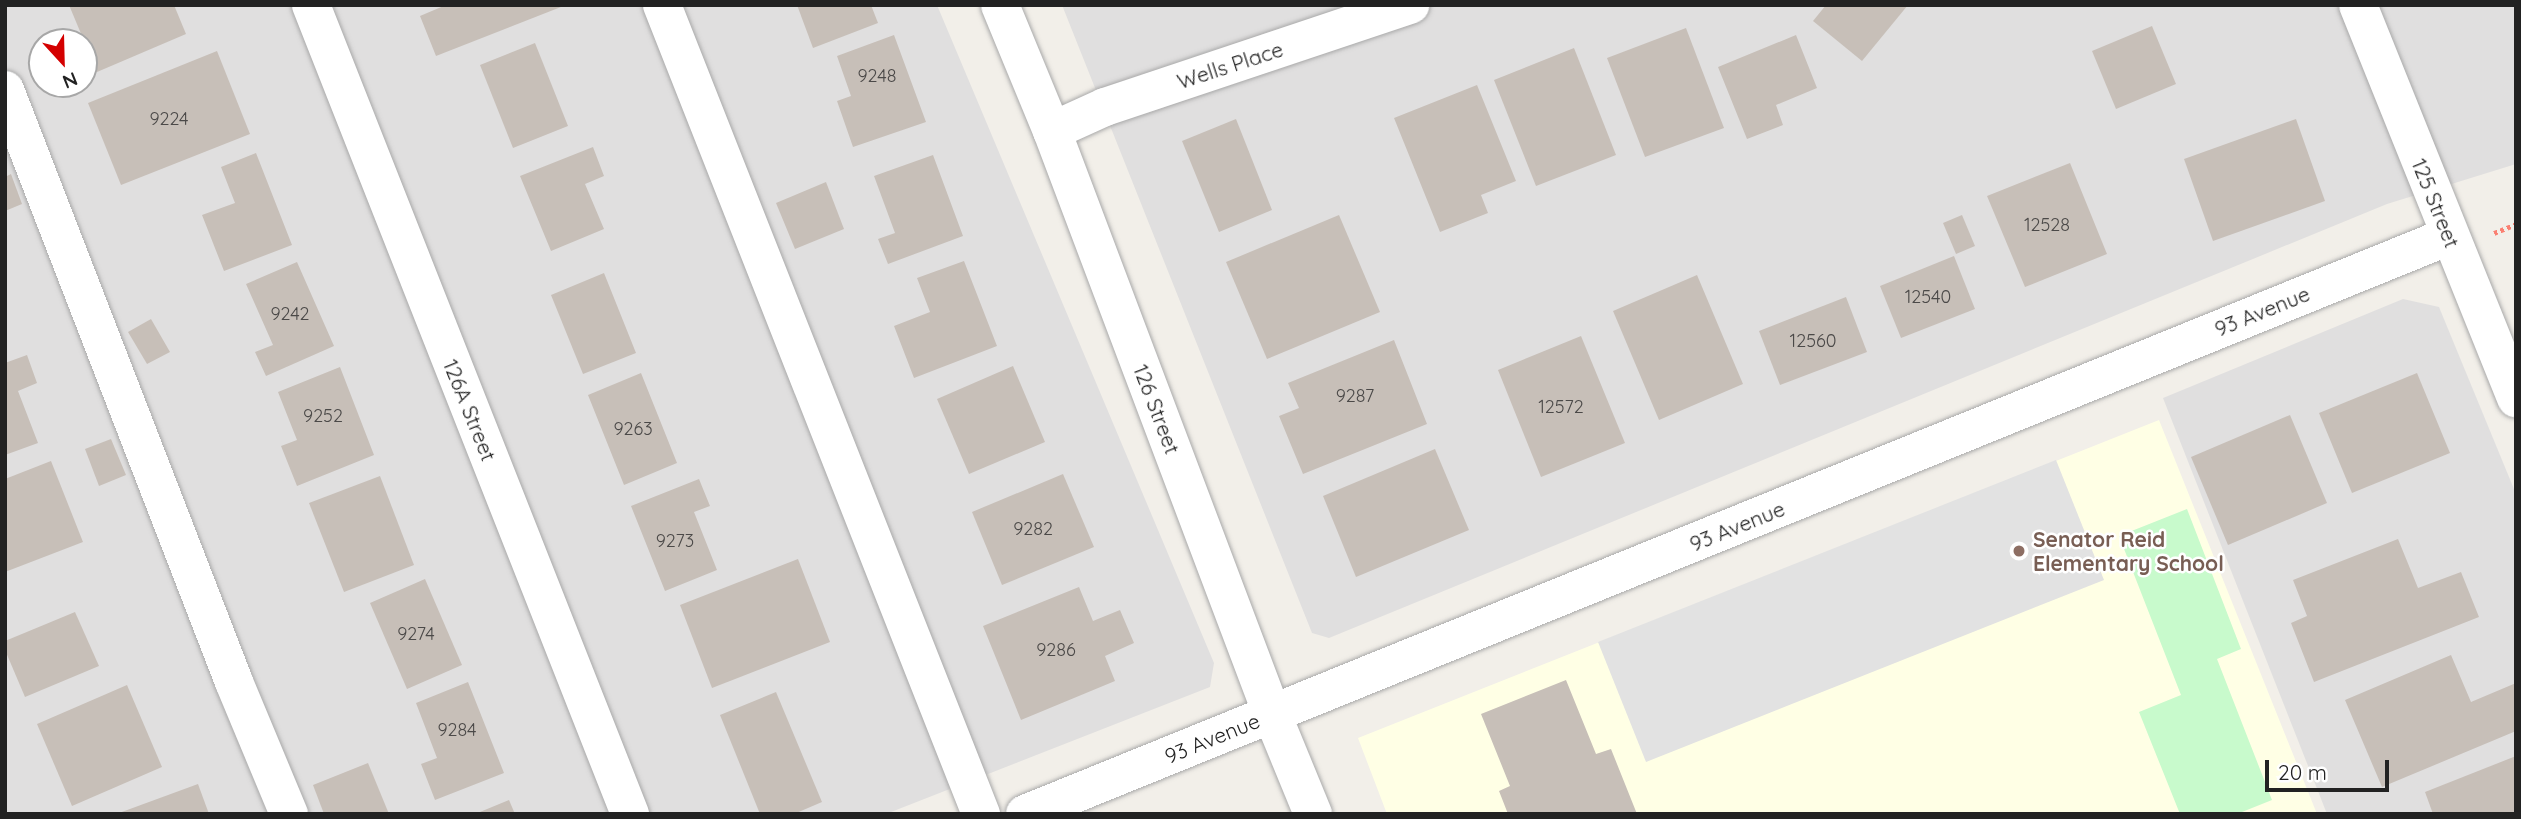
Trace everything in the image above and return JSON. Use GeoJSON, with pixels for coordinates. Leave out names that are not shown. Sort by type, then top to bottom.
{"type":"FeatureCollection","features":[{"type":"Feature","properties":{"kind":"street","name":"126A Street"},"geometry":{"type":"LineString","coordinates":[[311,5],[630,814]]}},
{"type":"Feature","properties":{"kind":"street"},"geometry":{"type":"LineString","coordinates":[[662,5],[981,814]]}},
{"type":"Feature","properties":{"kind":"street","name":"126 Street"},"geometry":{"type":"LineString","coordinates":[[999,5],[1052,131],[1272,713],[1313,814]]}},
{"type":"Feature","properties":{"kind":"street","name":"Wells Place"},"geometry":{"type":"LineString","coordinates":[[1052,131],[1105,107],[1410,5]]}},
{"type":"Feature","properties":{"kind":"street","name":"125 Street"},"geometry":{"type":"LineString","coordinates":[[2358,5],[2466,236],[2516,399]]}},
{"type":"Feature","properties":{"kind":"street"},"geometry":{"type":"LineString","coordinates":[[5,90],[234,682],[289,814]]}},
{"type":"Feature","properties":{"kind":"street","name":"93 Avenue"},"geometry":{"type":"LineString","coordinates":[[1025,814],[2466,236]]}},
{"type":"Feature","properties":{"kind":"path"},"geometry":{"type":"LineString","coordinates":[[2466,236],[2516,224]]}},
{"type":"Feature","properties":{"kind":"shaded area"},"geometry":{"type":"Polygon","coordinates":[[[5,5],[937,5],[1214,663],[1210,687],[886,814],[5,814],[5,5]]]}},
{"type":"Feature","properties":{"kind":"shaded area"},"geometry":{"type":"Polygon","coordinates":[[[1062,5],[2516,5],[2516,164],[2387,204],[1329,638],[1312,633],[1062,5]]]}},
{"type":"Feature","properties":{"kind":"shaded area"},"geometry":{"type":"Polygon","coordinates":[[[2403,299],[2439,307],[2516,494],[2516,814],[2327,814],[2163,398],[2403,299]]]}},
{"type":"Feature","properties":{"kind":"shaded area","name":"Senator Reid Elementary School"},"geometry":{"type":"Polygon","coordinates":[[[2159,420],[2317,814],[1387,814],[1358,738],[2159,420]]]}},
{"type":"Feature","properties":{"kind":"shaded area"},"geometry":{"type":"Polygon","coordinates":[[[2056,460],[2104,580],[1646,762],[1598,642],[2056,460]]]}},
{"type":"Feature","properties":{"kind":"green space"},"geometry":{"type":"Polygon","coordinates":[[[2187,509],[2241,649],[2217,659],[2272,800],[2237,814],[2180,814],[2139,712],[2181,695],[2119,536],[2187,509]]]}},
{"type":"Feature","properties":{"kind":"building"},"geometry":{"type":"Polygon","coordinates":[[[69,5],[174,5],[186,34],[98,72],[98,28],[79,28],[69,5]]]}},
{"type":"Feature","properties":{"kind":"building"},"geometry":{"type":"Polygon","coordinates":[[[446,5],[566,5],[436,56],[420,16],[446,5]]]}},
{"type":"Feature","properties":{"kind":"building"},"geometry":{"type":"Polygon","coordinates":[[[797,5],[871,5],[878,23],[813,48],[797,5]]]}},
{"type":"Feature","properties":{"kind":"building"},"geometry":{"type":"Polygon","coordinates":[[[1826,5],[1908,5],[1862,61],[1813,21],[1826,5]]]}},
{"type":"Feature","properties":{"kind":"building"},"geometry":{"type":"Polygon","coordinates":[[[2152,26],[2176,84],[2116,109],[2092,51],[2152,26]]]}},
{"type":"Feature","properties":{"kind":"building"},"geometry":{"type":"Polygon","coordinates":[[[1686,28],[1724,128],[1645,157],[1607,58],[1686,28]]]}},
{"type":"Feature","properties":{"kind":"building"},"geometry":{"type":"Polygon","coordinates":[[[894,35],[926,122],[853,147],[837,101],[851,96],[837,56],[894,35]]]}},
{"type":"Feature","properties":{"kind":"building"},"geometry":{"type":"Polygon","coordinates":[[[1796,35],[1817,88],[1776,105],[1783,125],[1747,139],[1718,67],[1796,35]]]}},
{"type":"Feature","properties":{"kind":"building"},"geometry":{"type":"Polygon","coordinates":[[[535,43],[568,126],[513,148],[480,65],[535,43]]]}},
{"type":"Feature","properties":{"kind":"building"},"geometry":{"type":"Polygon","coordinates":[[[1574,48],[1616,155],[1536,186],[1494,80],[1574,48]]]}},
{"type":"Feature","properties":{"kind":"building"},"geometry":{"type":"Polygon","coordinates":[[[217,51],[250,134],[121,185],[88,103],[217,51]]]}},
{"type":"Feature","properties":{"kind":"building"},"geometry":{"type":"Polygon","coordinates":[[[1477,85],[1516,181],[1481,195],[1488,213],[1440,232],[1394,118],[1477,85]]]}},
{"type":"Feature","properties":{"kind":"building"},"geometry":{"type":"Polygon","coordinates":[[[1236,119],[1272,210],[1219,232],[1182,141],[1236,119]]]}},
{"type":"Feature","properties":{"kind":"building"},"geometry":{"type":"Polygon","coordinates":[[[2296,119],[2325,201],[2213,241],[2184,159],[2296,119]]]}},
{"type":"Feature","properties":{"kind":"building"},"geometry":{"type":"Polygon","coordinates":[[[593,147],[604,176],[585,184],[604,229],[551,251],[520,176],[593,147]]]}},
{"type":"Feature","properties":{"kind":"building"},"geometry":{"type":"Polygon","coordinates":[[[256,153],[292,245],[224,271],[202,215],[235,203],[221,167],[256,153]]]}},
{"type":"Feature","properties":{"kind":"building"},"geometry":{"type":"Polygon","coordinates":[[[933,155],[963,236],[888,264],[878,239],[895,233],[874,176],[933,155]]]}},
{"type":"Feature","properties":{"kind":"building"},"geometry":{"type":"Polygon","coordinates":[[[2070,163],[2107,254],[2025,287],[1987,196],[2070,163]]]}},
{"type":"Feature","properties":{"kind":"building"},"geometry":{"type":"Polygon","coordinates":[[[11,174],[22,204],[5,211],[5,177],[11,174]]]}},
{"type":"Feature","properties":{"kind":"building"},"geometry":{"type":"Polygon","coordinates":[[[826,182],[844,229],[795,249],[776,203],[826,182]]]}},
{"type":"Feature","properties":{"kind":"building"},"geometry":{"type":"Polygon","coordinates":[[[1339,215],[1380,312],[1267,359],[1226,262],[1339,215]]]}},
{"type":"Feature","properties":{"kind":"building"},"geometry":{"type":"Polygon","coordinates":[[[1962,215],[1975,246],[1956,254],[1943,223],[1962,215]]]}},
{"type":"Feature","properties":{"kind":"building"},"geometry":{"type":"Polygon","coordinates":[[[1954,256],[1975,309],[1901,338],[1880,286],[1954,256]]]}},
{"type":"Feature","properties":{"kind":"building"},"geometry":{"type":"Polygon","coordinates":[[[964,261],[997,346],[914,378],[894,326],[930,312],[917,278],[964,261]]]}},
{"type":"Feature","properties":{"kind":"building"},"geometry":{"type":"Polygon","coordinates":[[[297,262],[334,346],[266,376],[255,352],[273,345],[246,284],[297,262]]]}},
{"type":"Feature","properties":{"kind":"building"},"geometry":{"type":"Polygon","coordinates":[[[604,273],[636,353],[583,374],[551,295],[604,273]]]}},
{"type":"Feature","properties":{"kind":"building"},"geometry":{"type":"Polygon","coordinates":[[[1697,275],[1743,384],[1659,420],[1613,311],[1697,275]]]}},
{"type":"Feature","properties":{"kind":"building"},"geometry":{"type":"Polygon","coordinates":[[[1846,297],[1867,352],[1780,385],[1759,331],[1846,297]]]}},
{"type":"Feature","properties":{"kind":"building"},"geometry":{"type":"Polygon","coordinates":[[[151,319],[170,352],[147,364],[128,332],[151,319]]]}},
{"type":"Feature","properties":{"kind":"building"},"geometry":{"type":"Polygon","coordinates":[[[1581,336],[1625,443],[1541,477],[1498,370],[1581,336]]]}},
{"type":"Feature","properties":{"kind":"building"},"geometry":{"type":"Polygon","coordinates":[[[1394,340],[1427,424],[1303,474],[1279,416],[1299,408],[1288,383],[1394,340]]]}},
{"type":"Feature","properties":{"kind":"building"},"geometry":{"type":"Polygon","coordinates":[[[27,355],[37,383],[18,391],[38,443],[5,455],[5,363],[27,355]]]}},
{"type":"Feature","properties":{"kind":"building"},"geometry":{"type":"Polygon","coordinates":[[[1013,366],[1045,442],[969,474],[937,399],[1013,366]]]}},
{"type":"Feature","properties":{"kind":"building"},"geometry":{"type":"Polygon","coordinates":[[[340,367],[374,455],[297,486],[281,446],[297,440],[278,392],[340,367]]]}},
{"type":"Feature","properties":{"kind":"building"},"geometry":{"type":"Polygon","coordinates":[[[641,373],[677,463],[624,485],[588,395],[641,373]]]}},
{"type":"Feature","properties":{"kind":"building"},"geometry":{"type":"Polygon","coordinates":[[[2417,373],[2450,453],[2352,493],[2319,413],[2417,373]]]}},
{"type":"Feature","properties":{"kind":"building"},"geometry":{"type":"Polygon","coordinates":[[[2290,415],[2327,503],[2228,545],[2191,457],[2290,415]]]}},
{"type":"Feature","properties":{"kind":"building"},"geometry":{"type":"Polygon","coordinates":[[[111,439],[126,475],[99,486],[85,449],[111,439]]]}},
{"type":"Feature","properties":{"kind":"building"},"geometry":{"type":"Polygon","coordinates":[[[1435,449],[1469,530],[1356,577],[1323,496],[1435,449]]]}},
{"type":"Feature","properties":{"kind":"building"},"geometry":{"type":"Polygon","coordinates":[[[51,461],[83,542],[5,572],[5,479],[51,461]]]}},
{"type":"Feature","properties":{"kind":"building"},"geometry":{"type":"Polygon","coordinates":[[[1063,474],[1094,547],[1002,585],[972,512],[1063,474]]]}},
{"type":"Feature","properties":{"kind":"building"},"geometry":{"type":"Polygon","coordinates":[[[380,476],[414,565],[344,592],[309,503],[380,476]]]}},
{"type":"Feature","properties":{"kind":"building"},"geometry":{"type":"Polygon","coordinates":[[[699,479],[710,506],[694,512],[717,570],[665,591],[631,506],[699,479]]]}},
{"type":"Feature","properties":{"kind":"building"},"geometry":{"type":"Polygon","coordinates":[[[2398,539],[2418,588],[2461,572],[2479,617],[2314,682],[2291,623],[2307,616],[2293,580],[2398,539]]]}},
{"type":"Feature","properties":{"kind":"building"},"geometry":{"type":"Polygon","coordinates":[[[798,559],[830,642],[712,688],[680,605],[798,559]]]}},
{"type":"Feature","properties":{"kind":"building"},"geometry":{"type":"Polygon","coordinates":[[[425,579],[462,665],[407,689],[370,603],[425,579]]]}},
{"type":"Feature","properties":{"kind":"building"},"geometry":{"type":"Polygon","coordinates":[[[1079,587],[1093,621],[1120,610],[1134,643],[1105,656],[1115,681],[1021,720],[983,626],[1079,587]]]}},
{"type":"Feature","properties":{"kind":"building"},"geometry":{"type":"Polygon","coordinates":[[[75,612],[99,666],[25,697],[5,650],[5,641],[75,612]]]}},
{"type":"Feature","properties":{"kind":"building"},"geometry":{"type":"Polygon","coordinates":[[[2451,655],[2471,702],[2516,683],[2516,731],[2382,787],[2345,700],[2451,655]]]}},
{"type":"Feature","properties":{"kind":"building"},"geometry":{"type":"Polygon","coordinates":[[[1566,680],[1596,754],[1611,749],[1637,814],[1508,814],[1499,791],[1510,786],[1481,714],[1566,680]]]}},
{"type":"Feature","properties":{"kind":"building"},"geometry":{"type":"Polygon","coordinates":[[[468,682],[504,773],[435,800],[421,764],[437,758],[416,703],[468,682]]]}},
{"type":"Feature","properties":{"kind":"building"},"geometry":{"type":"Polygon","coordinates":[[[127,685],[162,767],[72,806],[37,724],[127,685]]]}},
{"type":"Feature","properties":{"kind":"building"},"geometry":{"type":"Polygon","coordinates":[[[776,692],[822,802],[794,814],[760,814],[720,715],[776,692]]]}},
{"type":"Feature","properties":{"kind":"building"},"geometry":{"type":"Polygon","coordinates":[[[2516,756],[2516,814],[2433,814],[2425,792],[2516,756]]]}},
{"type":"Feature","properties":{"kind":"building"},"geometry":{"type":"Polygon","coordinates":[[[368,763],[389,814],[324,814],[313,785],[368,763]]]}},
{"type":"Feature","properties":{"kind":"building"},"geometry":{"type":"Polygon","coordinates":[[[198,784],[209,814],[119,814],[119,813],[198,784]]]}},
{"type":"Feature","properties":{"kind":"building"},"geometry":{"type":"Polygon","coordinates":[[[509,800],[515,814],[475,814],[509,800]]]}},
{"type":"Feature","properties":{"kind":"place","name":"Senator Reid Elementary School"},"geometry":{"type":"Point","coordinates":[2019,551]}}]}
